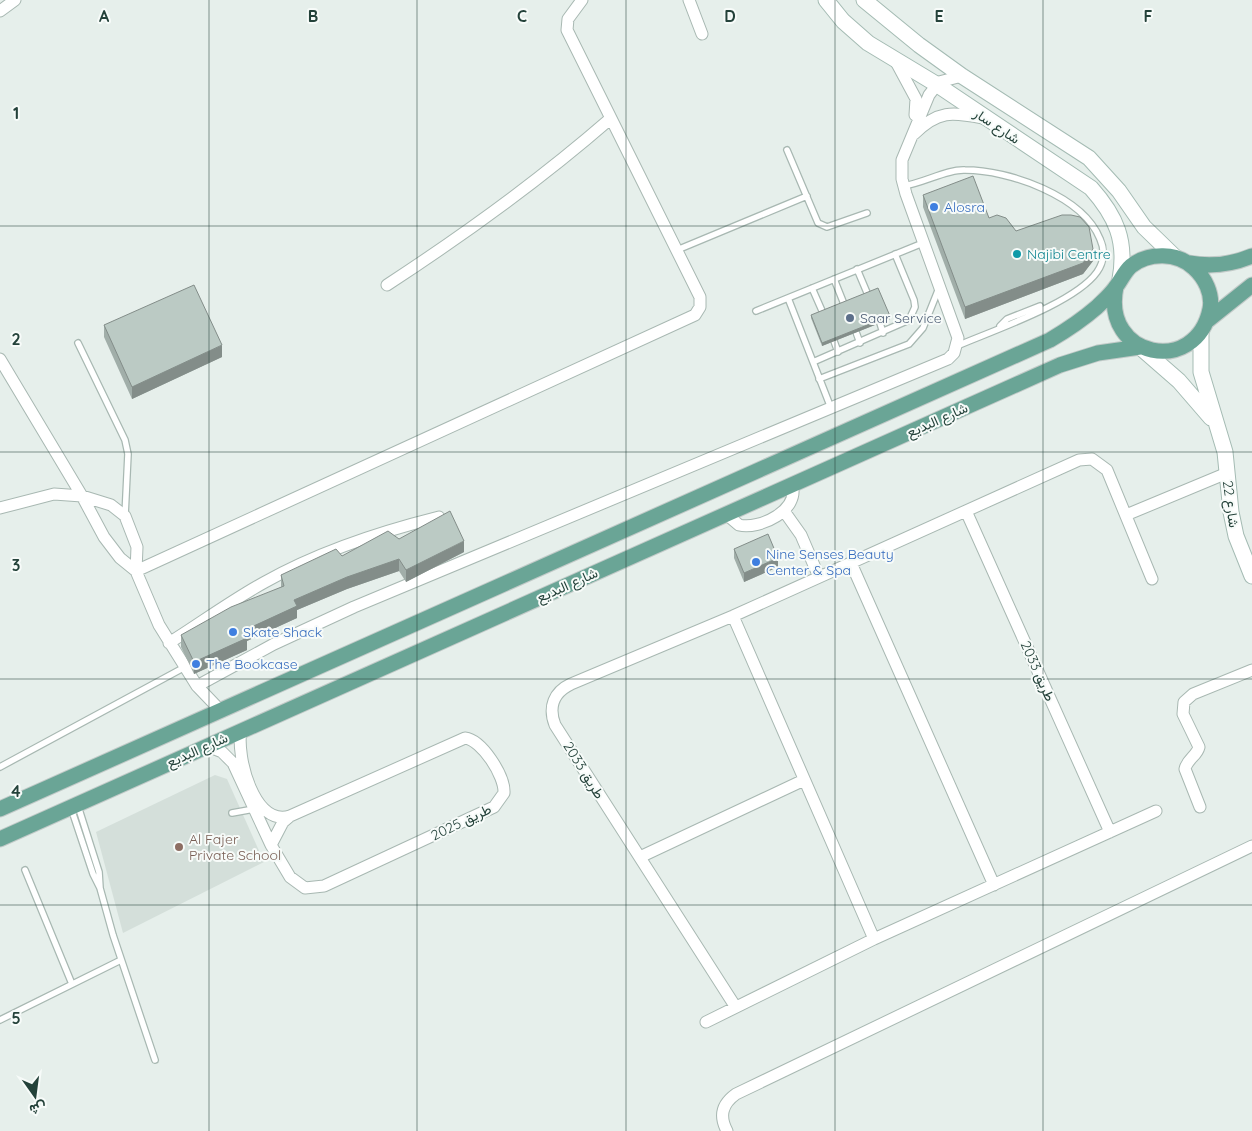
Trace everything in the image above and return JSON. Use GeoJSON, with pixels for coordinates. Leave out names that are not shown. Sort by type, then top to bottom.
{"type":"FeatureCollection","features":[{"type":"Feature","properties":{"kind":"main road"},"geometry":{"type":"LineString","coordinates":[[1252,256],[1230,263],[1209,266],[1159,255],[1144,259],[1131,267],[1118,283],[1113,301],[1114,314],[1128,338],[1140,347],[1156,352],[1172,351],[1188,344],[1204,327],[1252,285]]}},
{"type":"Feature","properties":{"kind":"main road"},"geometry":{"type":"LineString","coordinates":[[1182,260],[1201,274],[1208,289],[1211,305],[1204,327]]}},
{"type":"Feature","properties":{"kind":"main road","name":"شارع البديع"},"geometry":{"type":"LineString","coordinates":[[0,809],[219,709],[1050,340],[1087,315],[1118,283]]}},
{"type":"Feature","properties":{"kind":"main road","name":"شارع البديع"},"geometry":{"type":"LineString","coordinates":[[0,839],[1060,365],[1098,353],[1140,347]]}},
{"type":"Feature","properties":{"kind":"street"},"geometry":{"type":"LineString","coordinates":[[136,571],[695,316],[700,307],[700,297],[567,30],[568,19],[582,0]]}},
{"type":"Feature","properties":{"kind":"street"},"geometry":{"type":"LineString","coordinates":[[689,0],[702,34]]}},
{"type":"Feature","properties":{"kind":"street","name":"شارع سار"},"geometry":{"type":"LineString","coordinates":[[826,0],[857,34],[895,60],[936,84],[1084,184],[1105,203],[1122,241],[1124,260],[1118,283]]}},
{"type":"Feature","properties":{"kind":"street","name":"شارع سار"},"geometry":{"type":"LineString","coordinates":[[864,0],[919,45],[962,76],[1089,158],[1119,191],[1144,227],[1182,260]]}},
{"type":"Feature","properties":{"kind":"street"},"geometry":{"type":"LineString","coordinates":[[197,686],[274,644],[346,611],[948,359],[957,346],[956,330],[903,186],[902,160],[917,106],[916,99],[895,60]]}},
{"type":"Feature","properties":{"kind":"street"},"geometry":{"type":"LineString","coordinates":[[909,139],[936,84],[962,76]]}},
{"type":"Feature","properties":{"kind":"street"},"geometry":{"type":"LineString","coordinates":[[909,139],[924,124],[941,115],[959,114],[985,118]]}},
{"type":"Feature","properties":{"kind":"street"},"geometry":{"type":"LineString","coordinates":[[387,285],[502,207],[557,165],[610,119]]}},
{"type":"Feature","properties":{"kind":"street","name":"شارع 22"},"geometry":{"type":"LineString","coordinates":[[1204,327],[1202,372],[1226,452],[1236,536],[1252,576]]}},
{"type":"Feature","properties":{"kind":"street","name":"شارع 22"},"geometry":{"type":"LineString","coordinates":[[1140,347],[1180,381],[1220,430]]}},
{"type":"Feature","properties":{"kind":"street"},"geometry":{"type":"LineString","coordinates":[[0,359],[112,550],[136,571],[169,643],[197,686],[208,700],[219,709]]}},
{"type":"Feature","properties":{"kind":"street","name":"طريق 2033"},"geometry":{"type":"LineString","coordinates":[[735,1006],[555,725],[552,717],[553,700],[557,693],[571,684],[733,616],[1085,459],[1098,462],[1107,470],[1152,579]]}},
{"type":"Feature","properties":{"kind":"street"},"geometry":{"type":"LineString","coordinates":[[1126,515],[1227,473]]}},
{"type":"Feature","properties":{"kind":"street"},"geometry":{"type":"LineString","coordinates":[[726,514],[734,522],[750,526],[784,511],[793,500],[792,485]]}},
{"type":"Feature","properties":{"kind":"street"},"geometry":{"type":"LineString","coordinates":[[0,508],[54,494],[82,496],[111,505],[125,516],[137,546],[136,571]]}},
{"type":"Feature","properties":{"kind":"street"},"geometry":{"type":"LineString","coordinates":[[784,511],[801,535],[819,577]]}},
{"type":"Feature","properties":{"kind":"street","name":"طريق 2033"},"geometry":{"type":"LineString","coordinates":[[966,511],[1110,832]]}},
{"type":"Feature","properties":{"kind":"street"},"geometry":{"type":"LineString","coordinates":[[169,643],[265,582],[307,561],[350,543],[439,516]]}},
{"type":"Feature","properties":{"kind":"street"},"geometry":{"type":"LineString","coordinates":[[851,563],[994,885]]}},
{"type":"Feature","properties":{"kind":"street"},"geometry":{"type":"LineString","coordinates":[[733,616],[874,940]]}},
{"type":"Feature","properties":{"kind":"street"},"geometry":{"type":"LineString","coordinates":[[1200,807],[1185,769],[1188,761],[1197,752],[1199,747],[1183,714],[1182,706],[1189,696],[1252,670]]}},
{"type":"Feature","properties":{"kind":"street"},"geometry":{"type":"LineString","coordinates":[[241,730],[239,745],[241,761],[260,806],[272,817],[290,816]]}},
{"type":"Feature","properties":{"kind":"street","name":"طريق 2025"},"geometry":{"type":"LineString","coordinates":[[207,746],[222,752],[233,763],[271,846],[294,882],[305,888],[318,888],[494,807],[502,798],[504,787],[501,776],[480,744],[470,738],[460,738],[290,816]]}},
{"type":"Feature","properties":{"kind":"street"},"geometry":{"type":"LineString","coordinates":[[640,857],[804,780]]}},
{"type":"Feature","properties":{"kind":"street"},"geometry":{"type":"LineString","coordinates":[[706,1022],[735,1006],[874,940],[1156,811]]}},
{"type":"Feature","properties":{"kind":"street"},"geometry":{"type":"LineString","coordinates":[[271,846],[283,822],[290,816]]}},
{"type":"Feature","properties":{"kind":"street"},"geometry":{"type":"LineString","coordinates":[[727,1131],[724,1124],[723,1110],[736,1094],[1252,846]]}},
{"type":"Feature","properties":{"kind":"lane"},"geometry":{"type":"LineString","coordinates":[[787,150],[818,223],[827,227],[867,213]]}},
{"type":"Feature","properties":{"kind":"lane"},"geometry":{"type":"LineString","coordinates":[[903,186],[921,183],[954,170],[972,170],[996,174],[1032,185],[1080,211],[1091,221],[1102,244],[1102,264],[1088,282],[1062,298],[957,346]]}},
{"type":"Feature","properties":{"kind":"lane"},"geometry":{"type":"LineString","coordinates":[[677,250],[807,196]]}},
{"type":"Feature","properties":{"kind":"lane"},"geometry":{"type":"LineString","coordinates":[[756,311],[923,243]]}},
{"type":"Feature","properties":{"kind":"lane"},"geometry":{"type":"LineString","coordinates":[[813,362],[909,320],[915,307],[914,300],[895,254]]}},
{"type":"Feature","properties":{"kind":"lane"},"geometry":{"type":"LineString","coordinates":[[857,270],[868,295]]}},
{"type":"Feature","properties":{"kind":"lane"},"geometry":{"type":"LineString","coordinates":[[834,279],[844,304]]}},
{"type":"Feature","properties":{"kind":"lane"},"geometry":{"type":"LineString","coordinates":[[819,379],[909,344],[923,328],[940,286]]}},
{"type":"Feature","properties":{"kind":"lane"},"geometry":{"type":"LineString","coordinates":[[812,288],[823,313]]}},
{"type":"Feature","properties":{"kind":"lane"},"geometry":{"type":"LineString","coordinates":[[788,298],[831,409]]}},
{"type":"Feature","properties":{"kind":"lane"},"geometry":{"type":"LineString","coordinates":[[880,323],[883,333]]}},
{"type":"Feature","properties":{"kind":"lane"},"geometry":{"type":"LineString","coordinates":[[856,332],[860,343]]}},
{"type":"Feature","properties":{"kind":"lane"},"geometry":{"type":"LineString","coordinates":[[834,341],[838,352]]}},
{"type":"Feature","properties":{"kind":"lane"},"geometry":{"type":"LineString","coordinates":[[78,343],[125,440],[128,454],[125,516]]}},
{"type":"Feature","properties":{"kind":"lane"},"geometry":{"type":"LineString","coordinates":[[0,767],[185,667]]}},
{"type":"Feature","properties":{"kind":"lane"},"geometry":{"type":"LineString","coordinates":[[74,805],[93,874],[100,888],[121,960],[154,1060]]}},
{"type":"Feature","properties":{"kind":"lane"},"geometry":{"type":"LineString","coordinates":[[232,812],[254,809]]}},
{"type":"Feature","properties":{"kind":"lane"},"geometry":{"type":"LineString","coordinates":[[25,870],[72,984]]}},
{"type":"Feature","properties":{"kind":"lane"},"geometry":{"type":"LineString","coordinates":[[0,1020],[121,960]]}},
{"type":"Feature","properties":{"kind":"shaded area","name":"Al Fajer Private School"},"geometry":{"type":"Polygon","coordinates":[[[215,775],[227,779],[264,862],[123,933],[96,832],[215,775]]]}},
{"type":"Feature","properties":{"kind":"building","name":"Najibi Centre"},"geometry":{"type":"Polygon","coordinates":[[[973,176],[989,218],[997,215],[1006,218],[1016,231],[1062,215],[1080,217],[1089,227],[1093,249],[1083,263],[965,307],[923,195],[973,176]]]}},
{"type":"Feature","properties":{"kind":"building"},"geometry":{"type":"Polygon","coordinates":[[[194,285],[222,345],[132,387],[104,325],[194,285]]]}},
{"type":"Feature","properties":{"kind":"building","name":"Saar Service"},"geometry":{"type":"Polygon","coordinates":[[[878,288],[890,316],[822,343],[811,315],[878,288]]]}},
{"type":"Feature","properties":{"kind":"building"},"geometry":{"type":"Polygon","coordinates":[[[450,511],[464,541],[406,570],[399,559],[347,577],[294,600],[297,606],[245,630],[247,638],[194,662],[181,635],[231,607],[284,586],[281,575],[336,549],[342,556],[388,531],[399,539],[450,511]]]}},
{"type":"Feature","properties":{"kind":"building","name":"Nine Senses Beauty Center & Spa"},"geometry":{"type":"Polygon","coordinates":[[[768,534],[778,558],[744,573],[734,549],[768,534]]]}},
{"type":"Feature","properties":{"kind":"place","name":"Alosra"},"geometry":{"type":"Point","coordinates":[934,207]}},
{"type":"Feature","properties":{"kind":"place","name":"Najibi Centre"},"geometry":{"type":"Point","coordinates":[1017,254]}},
{"type":"Feature","properties":{"kind":"place","name":"Saar Service"},"geometry":{"type":"Point","coordinates":[850,318]}},
{"type":"Feature","properties":{"kind":"place","name":"Nine Senses Beauty Center & Spa"},"geometry":{"type":"Point","coordinates":[756,562]}},
{"type":"Feature","properties":{"kind":"place","name":"Skate Shack"},"geometry":{"type":"Point","coordinates":[233,632]}},
{"type":"Feature","properties":{"kind":"place","name":"The Bookcase"},"geometry":{"type":"Point","coordinates":[196,664]}},
{"type":"Feature","properties":{"kind":"place","name":"Al Fajer Private School"},"geometry":{"type":"Point","coordinates":[179,847]}}]}
